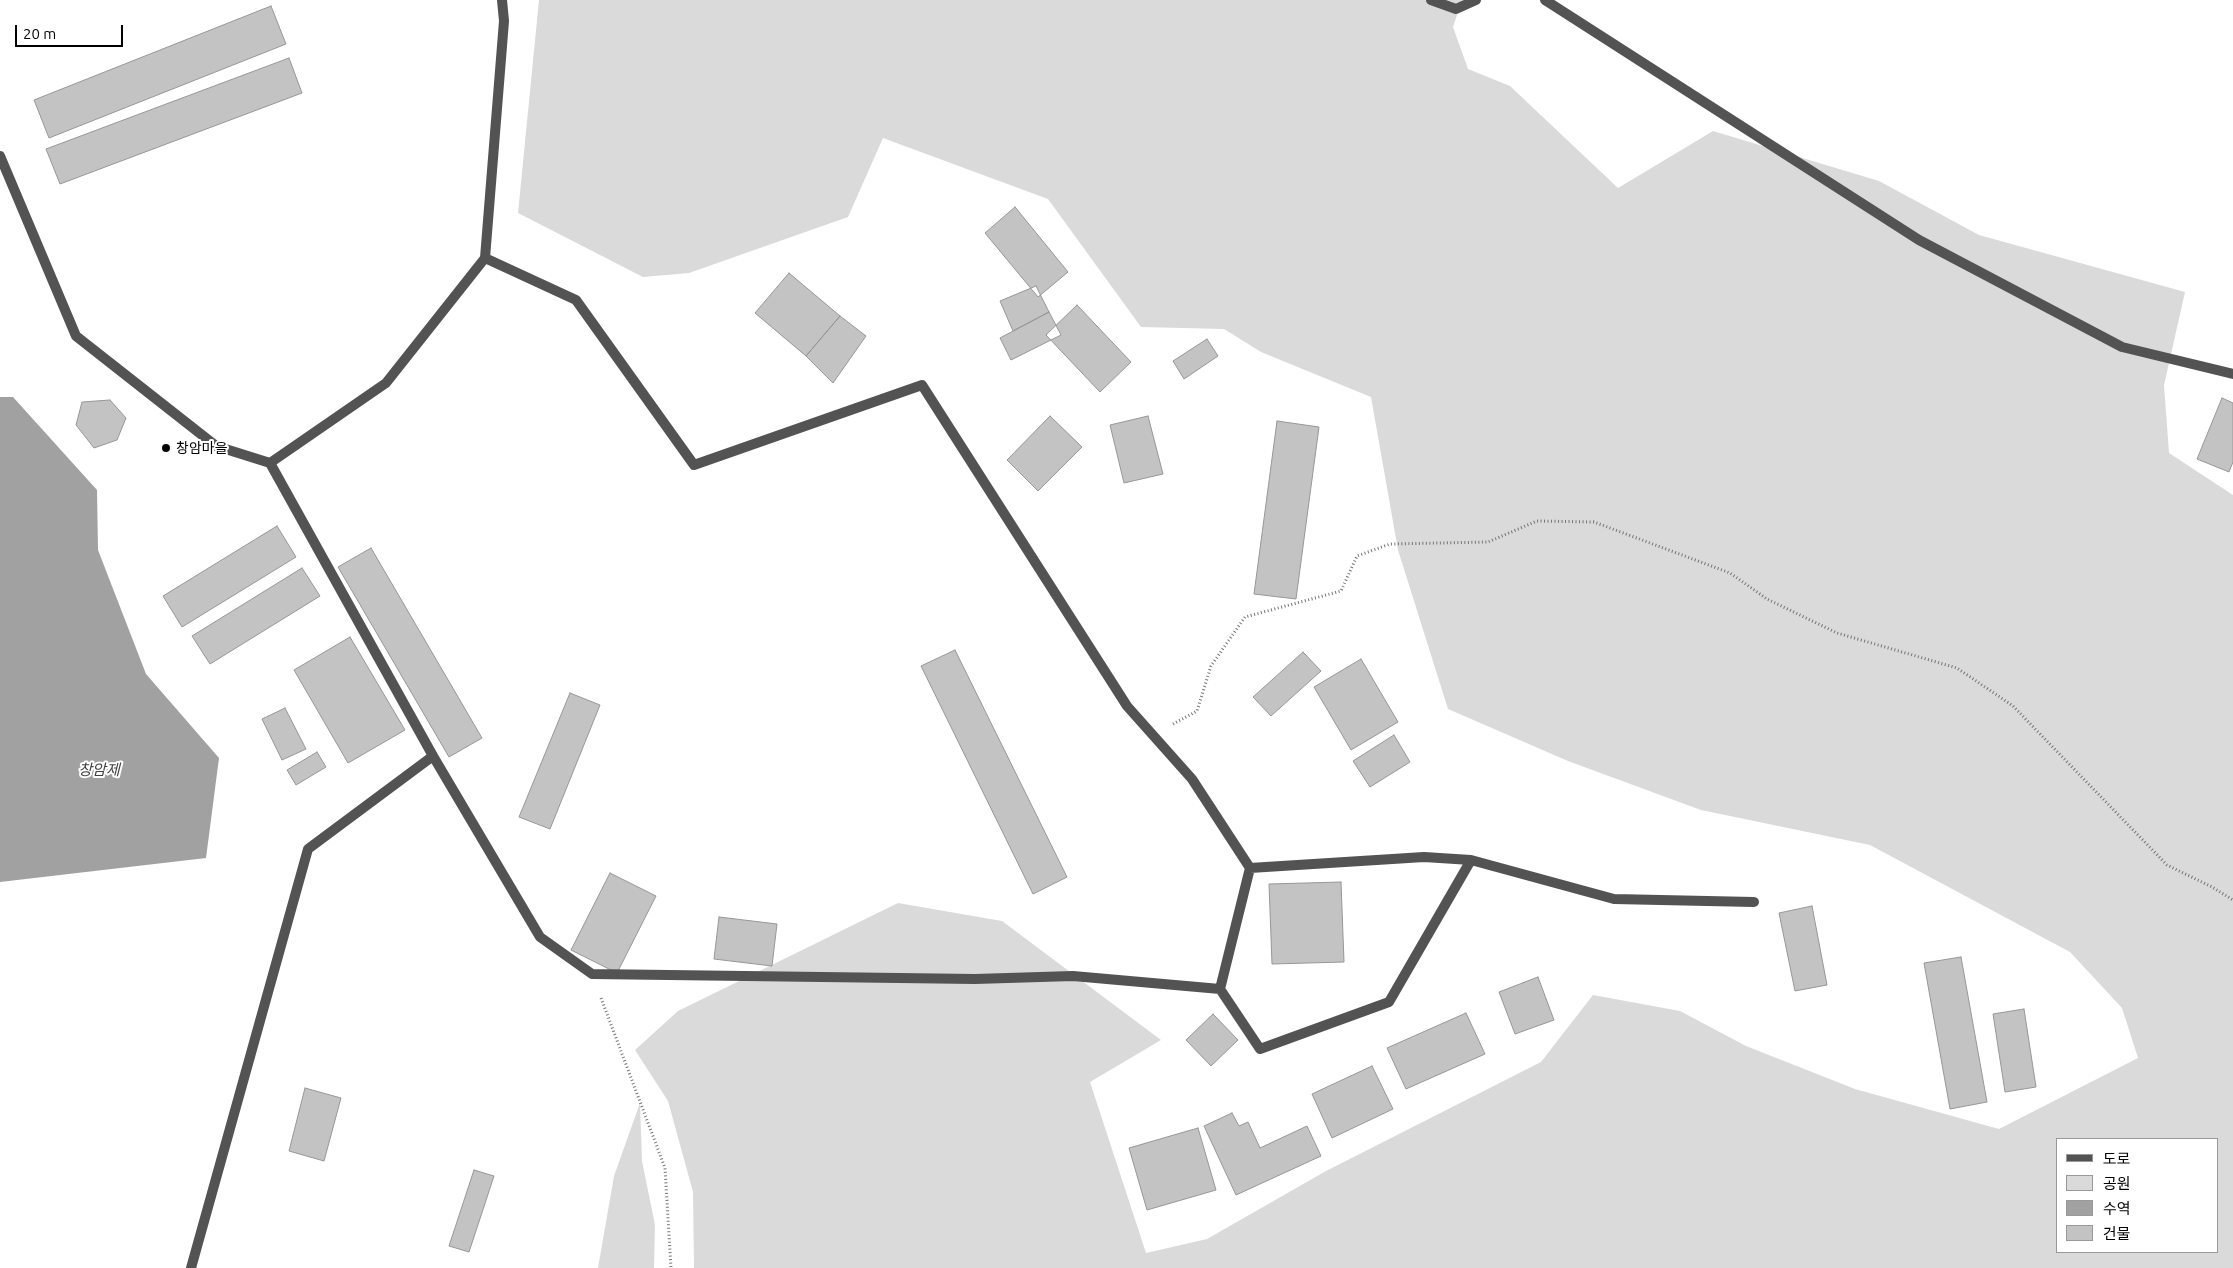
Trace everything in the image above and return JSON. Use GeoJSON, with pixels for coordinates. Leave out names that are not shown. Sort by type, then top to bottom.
{"type":"FeatureCollection","features":[{"type":"Feature","properties":{"kind":"street"},"geometry":{"type":"LineString","coordinates":[[270,463],[386,383],[485,258],[504,21],[502,0]]}},
{"type":"Feature","properties":{"kind":"street"},"geometry":{"type":"LineString","coordinates":[[1431,0],[1456,9],[1476,0]]}},
{"type":"Feature","properties":{"kind":"street"},"geometry":{"type":"LineString","coordinates":[[1545,0],[1919,240],[2122,348],[2233,374]]}},
{"type":"Feature","properties":{"kind":"street"},"geometry":{"type":"LineString","coordinates":[[0,156],[76,336],[216,446],[270,463],[433,756],[540,938],[592,974],[974,979],[1073,976],[1220,988]]}},
{"type":"Feature","properties":{"kind":"street"},"geometry":{"type":"LineString","coordinates":[[485,258],[576,300],[694,465],[922,385],[1127,706],[1192,779],[1250,868],[1220,988],[1260,1048],[1389,1002],[1471,860]]}},
{"type":"Feature","properties":{"kind":"street"},"geometry":{"type":"LineString","coordinates":[[191,1268],[308,849],[433,756]]}},
{"type":"Feature","properties":{"kind":"street"},"geometry":{"type":"LineString","coordinates":[[1250,868],[1424,857],[1471,860],[1522,872],[1614,899],[1754,902]]}},
{"type":"Feature","properties":{"kind":"path"},"geometry":{"type":"LineString","coordinates":[[1152,735],[1197,712],[1211,666],[1245,617],[1341,591],[1357,556],[1390,544],[1488,542],[1538,521],[1594,522],[1730,573],[1767,599],[1838,633],[1957,668],[2013,706],[2167,865],[2212,887],[2233,900]]}},
{"type":"Feature","properties":{"kind":"path"},"geometry":{"type":"LineString","coordinates":[[592,974],[665,1168],[671,1268]]}},
{"type":"Feature","properties":{"kind":"green space"},"geometry":{"type":"Polygon","coordinates":[[[539,0],[1462,0],[1453,27],[1468,69],[1510,86],[1618,188],[1713,131],[1879,181],[1979,235],[2185,292],[2164,385],[2169,453],[2233,495],[2233,1268],[694,1268],[693,1192],[668,1101],[635,1050],[678,1011],[898,903],[1002,921],[1161,1040],[1090,1082],[1146,1253],[1207,1239],[1326,1171],[1541,1062],[1593,995],[1680,1011],[1746,1046],[1855,1089],[1999,1129],[2138,1058],[2122,1008],[2070,952],[1870,845],[1701,810],[1568,761],[1448,709],[1398,550],[1371,397],[1261,352],[1224,329],[1141,327],[1048,199],[883,138],[848,217],[689,273],[643,277],[518,213],[539,0]]]}},
{"type":"Feature","properties":{"kind":"green space"},"geometry":{"type":"Polygon","coordinates":[[[640,1103],[642,1161],[655,1225],[654,1268],[598,1268],[614,1176],[640,1103]]]}},
{"type":"Feature","properties":{"kind":"water","name":"창암제"},"geometry":{"type":"Polygon","coordinates":[[[0,397],[13,397],[97,490],[98,550],[146,674],[219,758],[206,858],[0,882],[0,397]]]}},
{"type":"Feature","properties":{"kind":"building"},"geometry":{"type":"Polygon","coordinates":[[[271,6],[286,44],[49,138],[34,100],[271,6]]]}},
{"type":"Feature","properties":{"kind":"building"},"geometry":{"type":"Polygon","coordinates":[[[289,58],[302,93],[60,184],[46,149],[289,58]]]}},
{"type":"Feature","properties":{"kind":"building"},"geometry":{"type":"Polygon","coordinates":[[[1015,207],[1068,272],[1038,297],[985,233],[1015,207]]]}},
{"type":"Feature","properties":{"kind":"building"},"geometry":{"type":"Polygon","coordinates":[[[789,273],[840,316],[806,356],[755,313],[789,273]]]}},
{"type":"Feature","properties":{"kind":"building"},"geometry":{"type":"Polygon","coordinates":[[[1036,286],[1049,312],[1013,331],[1000,301],[1036,286]]]}},
{"type":"Feature","properties":{"kind":"building"},"geometry":{"type":"Polygon","coordinates":[[[1077,305],[1131,362],[1100,392],[1046,335],[1077,305]]]}},
{"type":"Feature","properties":{"kind":"building"},"geometry":{"type":"Polygon","coordinates":[[[1049,312],[1061,335],[1011,360],[1000,338],[1049,312]]]}},
{"type":"Feature","properties":{"kind":"building"},"geometry":{"type":"Polygon","coordinates":[[[840,316],[866,336],[833,383],[806,356],[840,316]]]}},
{"type":"Feature","properties":{"kind":"building"},"geometry":{"type":"Polygon","coordinates":[[[1207,339],[1218,356],[1184,379],[1173,361],[1207,339]]]}},
{"type":"Feature","properties":{"kind":"building"},"geometry":{"type":"Polygon","coordinates":[[[2222,398],[2233,403],[2233,462],[2229,472],[2197,459],[2222,398]]]}},
{"type":"Feature","properties":{"kind":"building"},"geometry":{"type":"Polygon","coordinates":[[[110,400],[126,418],[117,440],[94,448],[76,425],[82,402],[110,400]]]}},
{"type":"Feature","properties":{"kind":"building"},"geometry":{"type":"Polygon","coordinates":[[[1050,416],[1082,447],[1038,491],[1007,460],[1050,416]]]}},
{"type":"Feature","properties":{"kind":"building"},"geometry":{"type":"Polygon","coordinates":[[[1148,416],[1163,474],[1124,483],[1110,425],[1148,416]]]}},
{"type":"Feature","properties":{"kind":"building"},"geometry":{"type":"Polygon","coordinates":[[[1277,421],[1319,427],[1296,599],[1254,594],[1277,421]]]}},
{"type":"Feature","properties":{"kind":"building"},"geometry":{"type":"Polygon","coordinates":[[[277,526],[296,557],[182,627],[163,596],[277,526]]]}},
{"type":"Feature","properties":{"kind":"building"},"geometry":{"type":"Polygon","coordinates":[[[371,548],[482,738],[449,757],[338,567],[371,548]]]}},
{"type":"Feature","properties":{"kind":"building"},"geometry":{"type":"Polygon","coordinates":[[[302,568],[320,596],[210,664],[192,636],[302,568]]]}},
{"type":"Feature","properties":{"kind":"building"},"geometry":{"type":"Polygon","coordinates":[[[350,637],[405,730],[348,763],[294,670],[350,637]]]}},
{"type":"Feature","properties":{"kind":"building"},"geometry":{"type":"Polygon","coordinates":[[[955,650],[1067,877],[1033,894],[921,666],[955,650]]]}},
{"type":"Feature","properties":{"kind":"building"},"geometry":{"type":"Polygon","coordinates":[[[1303,652],[1321,671],[1271,716],[1253,697],[1303,652]]]}},
{"type":"Feature","properties":{"kind":"building"},"geometry":{"type":"Polygon","coordinates":[[[1361,659],[1398,722],[1351,750],[1314,687],[1361,659]]]}},
{"type":"Feature","properties":{"kind":"building"},"geometry":{"type":"Polygon","coordinates":[[[570,693],[600,705],[550,829],[519,817],[570,693]]]}},
{"type":"Feature","properties":{"kind":"building"},"geometry":{"type":"Polygon","coordinates":[[[285,708],[306,749],[282,760],[262,719],[285,708]]]}},
{"type":"Feature","properties":{"kind":"building"},"geometry":{"type":"Polygon","coordinates":[[[1394,735],[1410,762],[1370,787],[1353,761],[1394,735]]]}},
{"type":"Feature","properties":{"kind":"building"},"geometry":{"type":"Polygon","coordinates":[[[317,752],[326,767],[296,785],[287,770],[317,752]]]}},
{"type":"Feature","properties":{"kind":"building"},"geometry":{"type":"Polygon","coordinates":[[[610,873],[656,896],[617,973],[571,950],[610,873]]]}},
{"type":"Feature","properties":{"kind":"building"},"geometry":{"type":"Polygon","coordinates":[[[1341,882],[1344,962],[1272,964],[1269,884],[1341,882]]]}},
{"type":"Feature","properties":{"kind":"building"},"geometry":{"type":"Polygon","coordinates":[[[1812,906],[1827,985],[1795,991],[1779,913],[1812,906]]]}},
{"type":"Feature","properties":{"kind":"building"},"geometry":{"type":"Polygon","coordinates":[[[719,917],[777,924],[772,966],[714,959],[719,917]]]}},
{"type":"Feature","properties":{"kind":"building"},"geometry":{"type":"Polygon","coordinates":[[[1961,957],[1987,1102],[1950,1109],[1924,963],[1961,957]]]}},
{"type":"Feature","properties":{"kind":"building"},"geometry":{"type":"Polygon","coordinates":[[[1538,977],[1554,1020],[1515,1034],[1499,992],[1538,977]]]}},
{"type":"Feature","properties":{"kind":"building"},"geometry":{"type":"Polygon","coordinates":[[[2024,1009],[2036,1087],[2005,1092],[1993,1014],[2024,1009]]]}},
{"type":"Feature","properties":{"kind":"building"},"geometry":{"type":"Polygon","coordinates":[[[1466,1013],[1485,1054],[1406,1089],[1387,1048],[1466,1013]]]}},
{"type":"Feature","properties":{"kind":"building"},"geometry":{"type":"Polygon","coordinates":[[[1213,1014],[1238,1040],[1211,1066],[1186,1040],[1213,1014]]]}},
{"type":"Feature","properties":{"kind":"building"},"geometry":{"type":"Polygon","coordinates":[[[1372,1066],[1393,1109],[1332,1138],[1312,1094],[1372,1066]]]}},
{"type":"Feature","properties":{"kind":"building"},"geometry":{"type":"Polygon","coordinates":[[[305,1088],[341,1098],[324,1161],[289,1151],[305,1088]]]}},
{"type":"Feature","properties":{"kind":"building"},"geometry":{"type":"Polygon","coordinates":[[[1232,1113],[1239,1126],[1248,1122],[1260,1148],[1307,1126],[1321,1156],[1236,1195],[1204,1126],[1232,1113]]]}},
{"type":"Feature","properties":{"kind":"building"},"geometry":{"type":"Polygon","coordinates":[[[1198,1128],[1216,1190],[1147,1210],[1129,1148],[1198,1128]]]}},
{"type":"Feature","properties":{"kind":"building"},"geometry":{"type":"Polygon","coordinates":[[[474,1170],[494,1176],[469,1252],[449,1246],[474,1170]]]}},
{"type":"Feature","properties":{"kind":"place","name":"창암마을"},"geometry":{"type":"Point","coordinates":[166,448]}}]}
